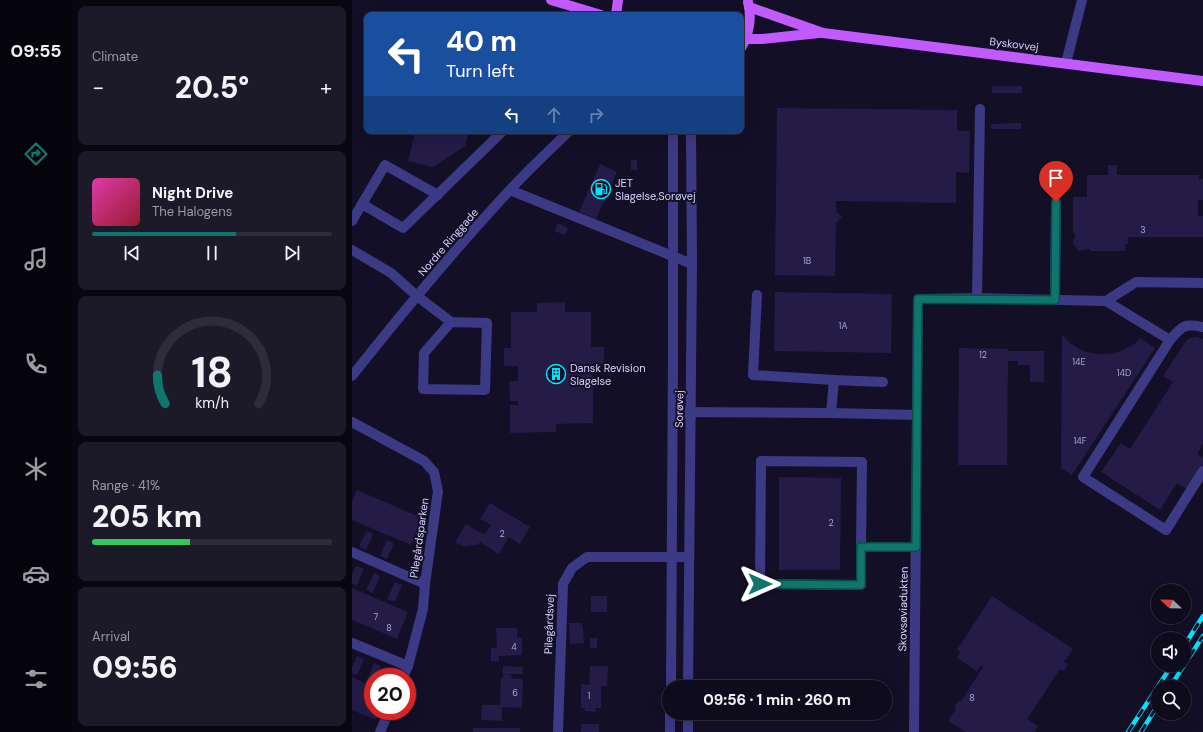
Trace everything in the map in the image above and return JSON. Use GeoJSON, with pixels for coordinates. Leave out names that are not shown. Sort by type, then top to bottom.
{"type":"FeatureCollection","features":[{"type":"Feature","properties":{"kind":"main road"},"geometry":{"type":"LineString","coordinates":[[551,0],[591,12]]}},
{"type":"Feature","properties":{"kind":"main road"},"geometry":{"type":"LineString","coordinates":[[616,12],[618,0]]}},
{"type":"Feature","properties":{"kind":"main road"},"geometry":{"type":"LineString","coordinates":[[744,40],[749,23],[748,3]]}},
{"type":"Feature","properties":{"kind":"main road","name":"Byskovvej"},"geometry":{"type":"LineString","coordinates":[[748,3],[823,33]]}},
{"type":"Feature","properties":{"kind":"main road","name":"Byskovvej"},"geometry":{"type":"LineString","coordinates":[[744,44],[762,39],[823,33],[1203,81]]}},
{"type":"Feature","properties":{"kind":"street"},"geometry":{"type":"LineString","coordinates":[[1066,63],[1082,0]]}},
{"type":"Feature","properties":{"kind":"street"},"geometry":{"type":"LineString","coordinates":[[977,298],[980,109]]}},
{"type":"Feature","properties":{"kind":"street"},"geometry":{"type":"LineString","coordinates":[[362,204],[403,228],[500,134]]}},
{"type":"Feature","properties":{"kind":"street","name":"Nordre Ringgade"},"geometry":{"type":"LineString","coordinates":[[352,376],[417,296],[510,190],[566,134]]}},
{"type":"Feature","properties":{"kind":"street","name":"Sorøvej"},"geometry":{"type":"LineString","coordinates":[[670,680],[673,412],[673,134]]}},
{"type":"Feature","properties":{"kind":"street","name":"Sorøvej"},"geometry":{"type":"LineString","coordinates":[[688,680],[692,264],[691,134]]}},
{"type":"Feature","properties":{"kind":"street"},"geometry":{"type":"LineString","coordinates":[[352,220],[385,165],[438,195]]}},
{"type":"Feature","properties":{"kind":"street"},"geometry":{"type":"LineString","coordinates":[[510,190],[692,264]]}},
{"type":"Feature","properties":{"kind":"street"},"geometry":{"type":"LineString","coordinates":[[1055,300],[1056,202]]}},
{"type":"Feature","properties":{"kind":"street"},"geometry":{"type":"LineString","coordinates":[[352,250],[391,273],[417,296],[451,322],[487,323],[485,390],[423,388],[424,353],[451,322]]}},
{"type":"Feature","properties":{"kind":"street"},"geometry":{"type":"LineString","coordinates":[[1170,340],[1106,300],[1136,282],[1203,283]]}},
{"type":"Feature","properties":{"kind":"street"},"geometry":{"type":"LineString","coordinates":[[757,295],[753,375],[883,382]]}},
{"type":"Feature","properties":{"kind":"street","name":"Skovsøviadukten"},"geometry":{"type":"LineString","coordinates":[[914,732],[918,299],[977,298],[1106,300]]}},
{"type":"Feature","properties":{"kind":"street"},"geometry":{"type":"LineString","coordinates":[[1203,327],[1191,324],[1180,328],[1170,340],[1083,477],[1166,530],[1203,471]]}},
{"type":"Feature","properties":{"kind":"street"},"geometry":{"type":"LineString","coordinates":[[831,413],[834,380]]}},
{"type":"Feature","properties":{"kind":"street"},"geometry":{"type":"LineString","coordinates":[[673,412],[917,415]]}},
{"type":"Feature","properties":{"kind":"street","name":"Pilegårdsparken"},"geometry":{"type":"LineString","coordinates":[[352,422],[424,461],[434,472],[438,491],[423,609],[408,666]]}},
{"type":"Feature","properties":{"kind":"street"},"geometry":{"type":"LineString","coordinates":[[761,461],[862,462],[861,547],[861,585],[760,584],[761,461]]}},
{"type":"Feature","properties":{"kind":"street"},"geometry":{"type":"LineString","coordinates":[[861,547],[916,547]]}},
{"type":"Feature","properties":{"kind":"street"},"geometry":{"type":"LineString","coordinates":[[352,552],[425,584]]}},
{"type":"Feature","properties":{"kind":"street","name":"Pilegårdsvej"},"geometry":{"type":"LineString","coordinates":[[558,732],[562,584],[572,568],[587,557],[689,557]]}},
{"type":"Feature","properties":{"kind":"street"},"geometry":{"type":"LineString","coordinates":[[352,643],[408,666]]}},
{"type":"Feature","properties":{"kind":"street"},"geometry":{"type":"LineString","coordinates":[[380,732],[385,720]]}},
{"type":"Feature","properties":{"kind":"street"},"geometry":{"type":"LineString","coordinates":[[670,720],[670,732]]}},
{"type":"Feature","properties":{"kind":"street"},"geometry":{"type":"LineString","coordinates":[[688,720],[688,732]]}},
{"type":"Feature","properties":{"kind":"building"},"geometry":{"type":"Polygon","coordinates":[[[992,86],[1022,86],[1022,93],[992,93],[992,86]]]}},
{"type":"Feature","properties":{"kind":"building"},"geometry":{"type":"Polygon","coordinates":[[[777,108],[957,110],[957,131],[970,131],[969,173],[956,172],[956,203],[836,201],[836,211],[842,217],[836,223],[835,276],[775,275],[777,108]]]}},
{"type":"Feature","properties":{"kind":"building"},"geometry":{"type":"Polygon","coordinates":[[[1021,123],[1021,129],[991,129],[991,124],[1021,123]]]}},
{"type":"Feature","properties":{"kind":"building"},"geometry":{"type":"Polygon","coordinates":[[[414,134],[468,134],[465,146],[433,167],[408,161],[414,134]]]}},
{"type":"Feature","properties":{"kind":"building"},"geometry":{"type":"Polygon","coordinates":[[[631,160],[637,160],[637,170],[631,170],[631,160]]]}},
{"type":"Feature","properties":{"kind":"building"},"geometry":{"type":"Polygon","coordinates":[[[600,164],[617,172],[596,219],[579,212],[600,164]]]}},
{"type":"Feature","properties":{"kind":"building"},"geometry":{"type":"Polygon","coordinates":[[[1108,165],[1117,165],[1117,175],[1199,175],[1199,179],[1203,179],[1203,200],[1198,200],[1198,216],[1203,216],[1203,237],[1128,237],[1128,244],[1125,244],[1125,251],[1090,251],[1090,249],[1079,251],[1073,244],[1075,233],[1073,234],[1073,197],[1087,197],[1087,175],[1108,175],[1108,165]]]}},
{"type":"Feature","properties":{"kind":"building"},"geometry":{"type":"Polygon","coordinates":[[[558,223],[568,228],[565,235],[554,231],[558,223]]]}},
{"type":"Feature","properties":{"kind":"building"},"geometry":{"type":"Polygon","coordinates":[[[775,292],[892,294],[891,353],[774,351],[775,292]]]}},
{"type":"Feature","properties":{"kind":"building","name":"Dansk Revision Slagelse"},"geometry":{"type":"Polygon","coordinates":[[[565,302],[565,312],[591,312],[591,347],[604,347],[604,365],[593,365],[593,423],[556,424],[556,432],[510,433],[510,405],[518,405],[518,401],[510,401],[509,381],[518,381],[518,366],[504,366],[504,348],[511,348],[511,312],[537,312],[537,303],[565,302]]]}},
{"type":"Feature","properties":{"kind":"building"},"geometry":{"type":"Polygon","coordinates":[[[1062,334],[1077,348],[1097,354],[1118,352],[1136,343],[1140,338],[1155,348],[1072,475],[1061,468],[1062,334]]]}},
{"type":"Feature","properties":{"kind":"building"},"geometry":{"type":"Polygon","coordinates":[[[1196,337],[1203,339],[1203,444],[1197,454],[1203,458],[1203,465],[1187,489],[1177,483],[1160,510],[1101,472],[1121,443],[1130,449],[1173,382],[1163,376],[1186,341],[1190,338],[1196,337]]]}},
{"type":"Feature","properties":{"kind":"building"},"geometry":{"type":"Polygon","coordinates":[[[959,348],[1008,349],[1008,351],[1044,351],[1044,382],[1030,382],[1030,365],[1017,365],[1018,361],[1008,361],[1007,465],[958,465],[959,348]]]}},
{"type":"Feature","properties":{"kind":"building"},"geometry":{"type":"Polygon","coordinates":[[[779,477],[841,478],[840,570],[779,570],[779,477]]]}},
{"type":"Feature","properties":{"kind":"building"},"geometry":{"type":"Polygon","coordinates":[[[357,490],[422,518],[411,545],[352,520],[352,502],[357,490]]]}},
{"type":"Feature","properties":{"kind":"building"},"geometry":{"type":"Polygon","coordinates":[[[490,503],[530,527],[520,544],[509,537],[499,554],[480,542],[478,545],[465,547],[455,542],[466,524],[485,534],[491,525],[480,519],[490,503]]]}},
{"type":"Feature","properties":{"kind":"building"},"geometry":{"type":"Polygon","coordinates":[[[366,531],[373,534],[366,550],[359,547],[366,531]]]}},
{"type":"Feature","properties":{"kind":"building"},"geometry":{"type":"Polygon","coordinates":[[[387,540],[394,543],[387,559],[380,556],[387,540]]]}},
{"type":"Feature","properties":{"kind":"building"},"geometry":{"type":"Polygon","coordinates":[[[356,566],[364,569],[357,586],[352,583],[352,575],[356,566]]]}},
{"type":"Feature","properties":{"kind":"building"},"geometry":{"type":"Polygon","coordinates":[[[374,573],[380,576],[373,593],[366,590],[374,573]]]}},
{"type":"Feature","properties":{"kind":"building"},"geometry":{"type":"Polygon","coordinates":[[[395,582],[402,585],[395,602],[387,599],[395,582]]]}},
{"type":"Feature","properties":{"kind":"building"},"geometry":{"type":"Polygon","coordinates":[[[352,588],[408,612],[397,639],[352,620],[352,588]]]}},
{"type":"Feature","properties":{"kind":"building"},"geometry":{"type":"Polygon","coordinates":[[[591,596],[607,596],[607,612],[591,612],[591,596]]]}},
{"type":"Feature","properties":{"kind":"building"},"geometry":{"type":"Polygon","coordinates":[[[992,596],[1073,649],[1064,662],[1068,664],[1064,671],[1060,669],[1027,719],[1038,726],[1034,732],[966,732],[948,721],[956,709],[955,705],[958,701],[962,700],[983,667],[981,665],[977,671],[957,658],[960,652],[957,650],[992,596]]]}},
{"type":"Feature","properties":{"kind":"building"},"geometry":{"type":"Polygon","coordinates":[[[569,623],[582,623],[584,643],[570,644],[569,623]]]}},
{"type":"Feature","properties":{"kind":"building"},"geometry":{"type":"Polygon","coordinates":[[[496,628],[517,628],[517,638],[522,638],[522,655],[499,656],[499,661],[491,661],[491,648],[497,648],[496,628]]]}},
{"type":"Feature","properties":{"kind":"building"},"geometry":{"type":"Polygon","coordinates":[[[590,638],[597,638],[597,648],[590,648],[590,638]]]}},
{"type":"Feature","properties":{"kind":"building"},"geometry":{"type":"Polygon","coordinates":[[[357,656],[364,659],[357,675],[352,673],[352,668],[357,656]]]}},
{"type":"Feature","properties":{"kind":"building"},"geometry":{"type":"Polygon","coordinates":[[[374,663],[381,666],[380,668],[372,668],[374,663]]]}},
{"type":"Feature","properties":{"kind":"building"},"geometry":{"type":"Polygon","coordinates":[[[503,666],[523,667],[523,674],[508,674],[512,675],[511,678],[523,679],[522,708],[502,707],[502,721],[481,720],[482,705],[500,705],[503,666]]]}},
{"type":"Feature","properties":{"kind":"building"},"geometry":{"type":"Polygon","coordinates":[[[590,666],[608,666],[607,687],[601,686],[601,708],[595,708],[596,712],[585,711],[585,708],[581,708],[581,684],[589,685],[590,666]]]}},
{"type":"Feature","properties":{"kind":"building"},"geometry":{"type":"Polygon","coordinates":[[[352,677],[364,683],[364,715],[352,710],[352,677]]]}},
{"type":"Feature","properties":{"kind":"building"},"geometry":{"type":"Polygon","coordinates":[[[581,724],[599,724],[599,732],[581,732],[581,724]]]}},
{"type":"Feature","properties":{"kind":"building"},"geometry":{"type":"Polygon","coordinates":[[[473,728],[520,728],[520,732],[473,732],[473,728]]]}},
{"type":"Feature","properties":{"kind":"railway"},"geometry":{"type":"LineString","coordinates":[[1191,635],[1203,616]]}},
{"type":"Feature","properties":{"kind":"railway"},"geometry":{"type":"LineString","coordinates":[[1175,680],[1203,636]]}},
{"type":"Feature","properties":{"kind":"railway"},"geometry":{"type":"LineString","coordinates":[[1128,732],[1167,672]]}},
{"type":"Feature","properties":{"kind":"railway"},"geometry":{"type":"LineString","coordinates":[[1141,732],[1151,716]]}},
{"type":"Feature","properties":{"kind":"place","name":"JET Slagelse,Sorøvej"},"geometry":{"type":"Point","coordinates":[601,189]}},
{"type":"Feature","properties":{"kind":"place","name":"Dansk Revision Slagelse"},"geometry":{"type":"Point","coordinates":[556,374]}},
{"type":"Feature","properties":{"kind":"route"},"geometry":{"type":"LineString","coordinates":[[760,584],[861,585],[861,547],[916,547],[918,299],[977,298],[1055,300],[1056,202]]}}]}
